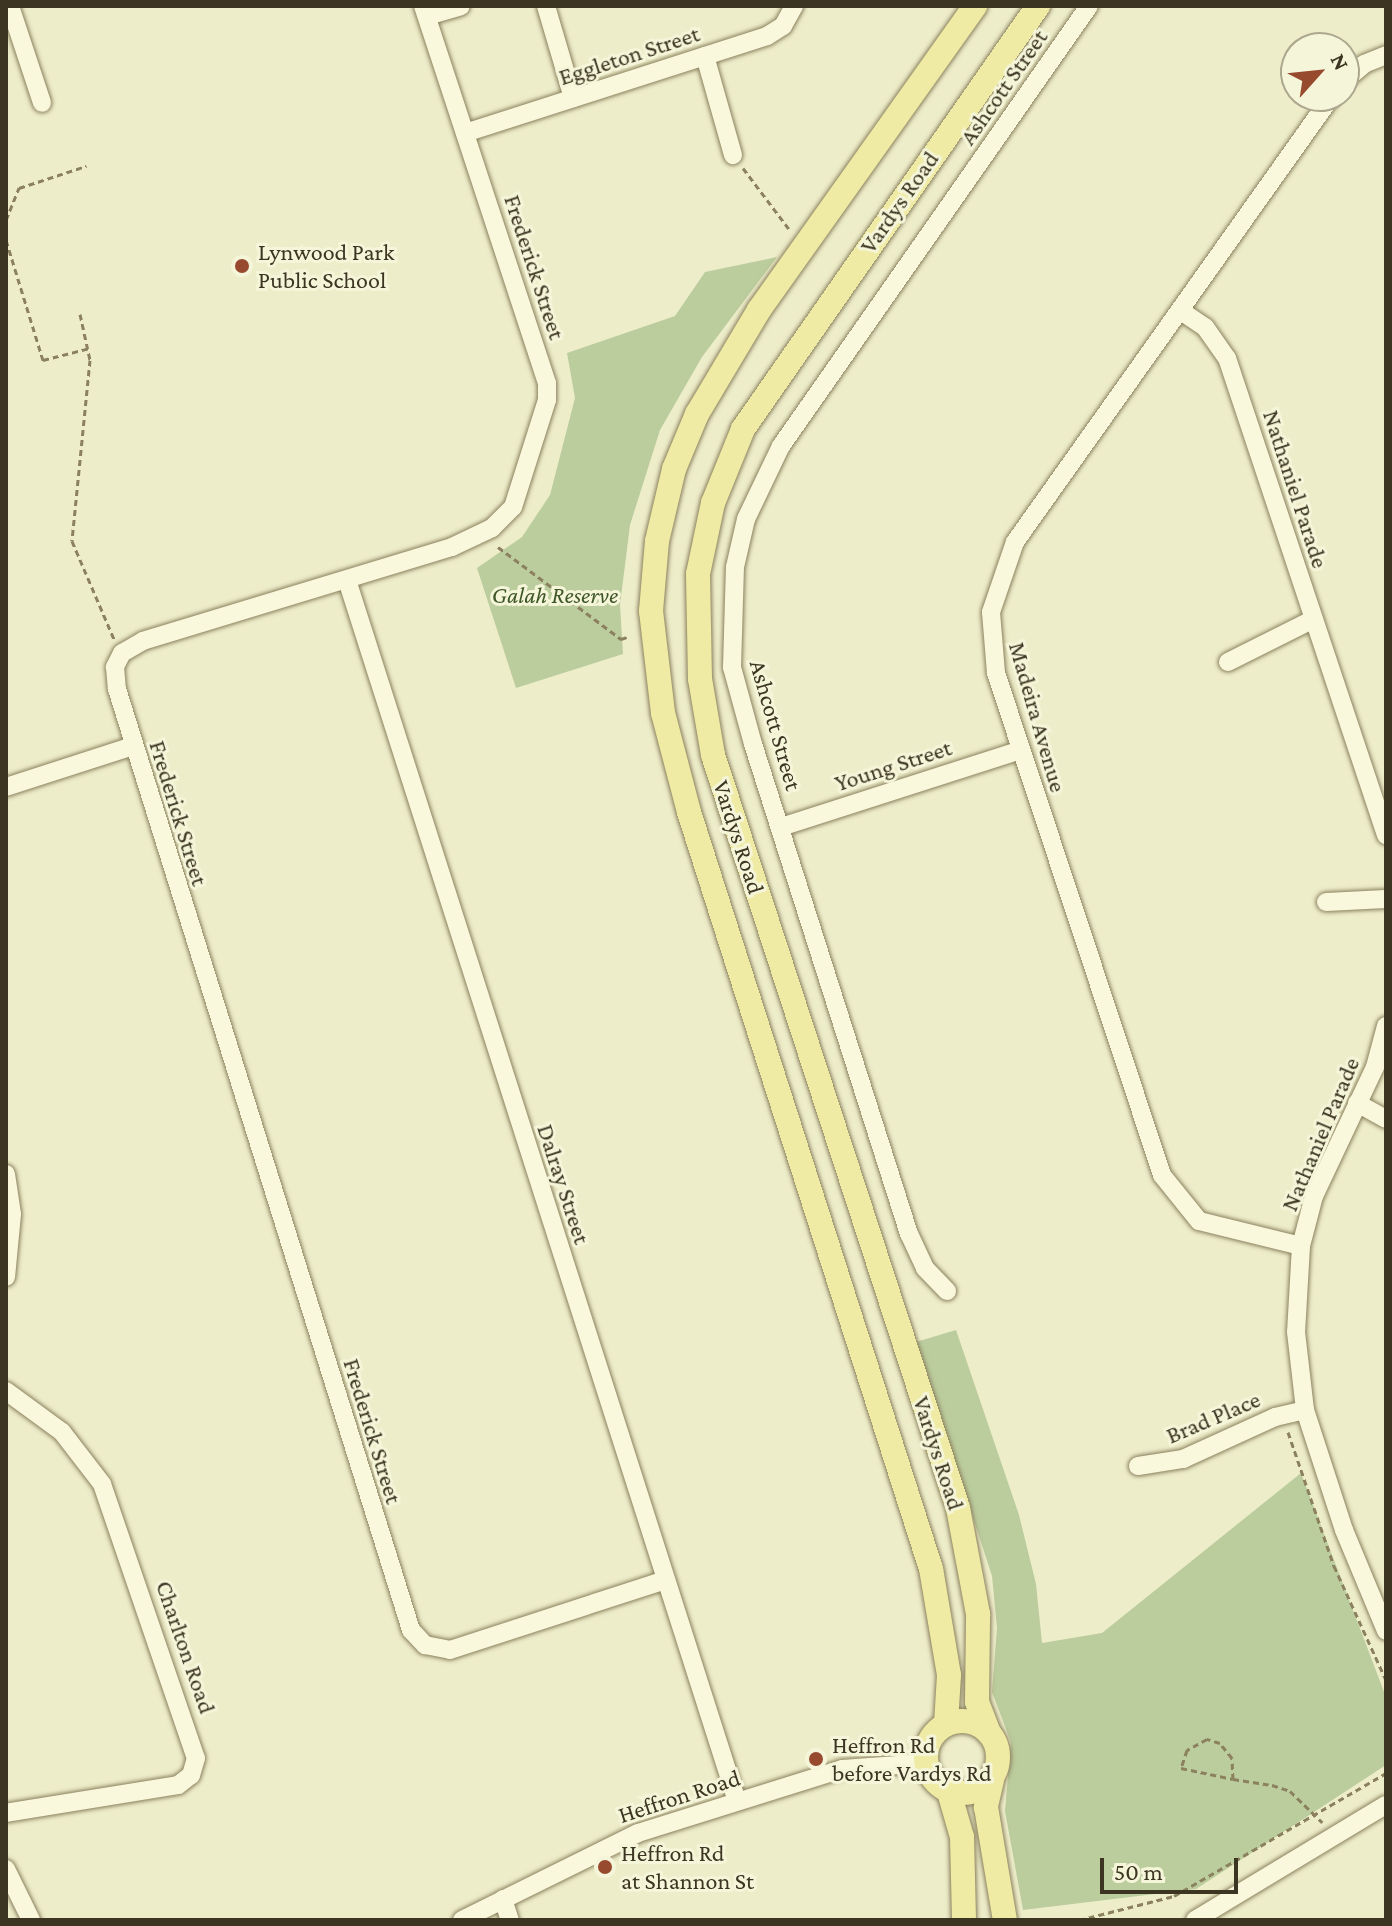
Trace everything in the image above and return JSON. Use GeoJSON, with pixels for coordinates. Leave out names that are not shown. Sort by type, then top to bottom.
{"type":"FeatureCollection","features":[{"type":"Feature","properties":{"kind":"main road","name":"Vardys Road"},"geometry":{"type":"LineString","coordinates":[[946,1724],[949,1675],[927,1554],[689,812],[663,713],[651,611],[657,541],[674,469],[697,414],[759,310],[975,6]]}},
{"type":"Feature","properties":{"kind":"main road","name":"Vardys Road"},"geometry":{"type":"LineString","coordinates":[[989,1733],[977,1702],[978,1614],[958,1508],[713,755],[700,679],[698,574],[713,503],[743,429],[1038,6]]}},
{"type":"Feature","properties":{"kind":"main road"},"geometry":{"type":"LineString","coordinates":[[964,1920],[962,1837],[949,1792],[930,1775],[926,1763],[928,1743],[946,1724],[970,1721],[989,1733],[999,1756],[986,1807],[1005,1920]]}},
{"type":"Feature","properties":{"kind":"main road"},"geometry":{"type":"LineString","coordinates":[[949,1792],[973,1793],[992,1780]]}},
{"type":"Feature","properties":{"kind":"street"},"geometry":{"type":"LineString","coordinates":[[10,6],[42,103]]}},
{"type":"Feature","properties":{"kind":"street"},"geometry":{"type":"LineString","coordinates":[[425,11],[461,6]]}},
{"type":"Feature","properties":{"kind":"street"},"geometry":{"type":"LineString","coordinates":[[546,6],[573,98]]}},
{"type":"Feature","properties":{"kind":"street","name":"Eggleton Street"},"geometry":{"type":"LineString","coordinates":[[465,133],[776,32],[794,6]]}},
{"type":"Feature","properties":{"kind":"street","name":"Ashcott Street"},"geometry":{"type":"LineString","coordinates":[[947,1291],[925,1268],[909,1234],[816,954],[732,667],[731,605],[746,519],[781,446],[1089,6]]}},
{"type":"Feature","properties":{"kind":"street","name":"Frederick Street"},"geometry":{"type":"LineString","coordinates":[[425,11],[548,389],[513,507],[482,535],[347,580],[143,641],[122,653],[115,667],[117,689],[411,1630],[425,1645],[450,1650],[666,1580]]}},
{"type":"Feature","properties":{"kind":"street"},"geometry":{"type":"LineString","coordinates":[[1360,67],[1386,55]]}},
{"type":"Feature","properties":{"kind":"street"},"geometry":{"type":"LineString","coordinates":[[705,56],[733,155]]}},
{"type":"Feature","properties":{"kind":"street","name":"Madeira Avenue"},"geometry":{"type":"LineString","coordinates":[[1301,1246],[1199,1221],[1162,1175],[1021,750],[991,643],[997,584],[1015,542],[1321,112]]}},
{"type":"Feature","properties":{"kind":"street","name":"Nathaniel Parade"},"geometry":{"type":"LineString","coordinates":[[1181,311],[1205,327],[1227,358],[1386,835]]}},
{"type":"Feature","properties":{"kind":"street","name":"Dalray Street"},"geometry":{"type":"LineString","coordinates":[[347,580],[737,1801]]}},
{"type":"Feature","properties":{"kind":"street"},"geometry":{"type":"LineString","coordinates":[[1228,662],[1314,619]]}},
{"type":"Feature","properties":{"kind":"street"},"geometry":{"type":"LineString","coordinates":[[6,787],[133,746]]}},
{"type":"Feature","properties":{"kind":"street","name":"Young Street"},"geometry":{"type":"LineString","coordinates":[[781,827],[1021,750]]}},
{"type":"Feature","properties":{"kind":"street"},"geometry":{"type":"LineString","coordinates":[[1326,902],[1386,899]]}},
{"type":"Feature","properties":{"kind":"street","name":"Nathaniel Parade"},"geometry":{"type":"LineString","coordinates":[[1386,1026],[1375,1067],[1314,1196],[1301,1246],[1296,1332],[1305,1410],[1344,1530],[1386,1631]]}},
{"type":"Feature","properties":{"kind":"street"},"geometry":{"type":"LineString","coordinates":[[1357,1103],[1386,1119]]}},
{"type":"Feature","properties":{"kind":"street"},"geometry":{"type":"LineString","coordinates":[[6,1174],[12,1214],[6,1277]]}},
{"type":"Feature","properties":{"kind":"street","name":"Charlton Road"},"geometry":{"type":"LineString","coordinates":[[6,1391],[62,1432],[102,1484],[196,1758],[191,1775],[178,1785],[6,1813]]}},
{"type":"Feature","properties":{"kind":"street","name":"Brad Place"},"geometry":{"type":"LineString","coordinates":[[1138,1466],[1183,1459],[1275,1417],[1305,1410]]}},
{"type":"Feature","properties":{"kind":"street","name":"Heffron Road"},"geometry":{"type":"LineString","coordinates":[[462,1920],[613,1843],[737,1801],[842,1769],[926,1763]]}},
{"type":"Feature","properties":{"kind":"street"},"geometry":{"type":"LineString","coordinates":[[1195,1920],[1386,1805]]}},
{"type":"Feature","properties":{"kind":"street"},"geometry":{"type":"LineString","coordinates":[[6,1869],[31,1920]]}},
{"type":"Feature","properties":{"kind":"street"},"geometry":{"type":"LineString","coordinates":[[503,1899],[510,1920]]}},
{"type":"Feature","properties":{"kind":"path"},"geometry":{"type":"LineString","coordinates":[[733,155],[797,239]]}},
{"type":"Feature","properties":{"kind":"path"},"geometry":{"type":"LineString","coordinates":[[6,220],[19,188],[86,166]]}},
{"type":"Feature","properties":{"kind":"path"},"geometry":{"type":"LineString","coordinates":[[6,240],[43,360],[90,348]]}},
{"type":"Feature","properties":{"kind":"path"},"geometry":{"type":"LineString","coordinates":[[80,314],[90,348],[72,541],[122,653]]}},
{"type":"Feature","properties":{"kind":"path"},"geometry":{"type":"LineString","coordinates":[[482,535],[621,639],[627,637]]}},
{"type":"Feature","properties":{"kind":"path"},"geometry":{"type":"LineString","coordinates":[[1233,1779],[1232,1758],[1220,1743],[1207,1739],[1187,1750],[1181,1768],[1233,1779],[1290,1791],[1318,1815],[1331,1838]]}},
{"type":"Feature","properties":{"kind":"path"},"geometry":{"type":"LineString","coordinates":[[1079,1920],[1174,1896],[1386,1773]]}},
{"type":"Feature","properties":{"kind":"green space","name":"Galah Reserve"},"geometry":{"type":"Polygon","coordinates":[[[777,257],[702,357],[660,430],[630,525],[620,605],[623,654],[516,688],[477,568],[522,537],[550,495],[575,398],[567,353],[675,316],[705,272],[777,257]]]}},
{"type":"Feature","properties":{"kind":"green space"},"geometry":{"type":"Polygon","coordinates":[[[956,1330],[1019,1515],[1036,1584],[1042,1643],[1102,1633],[1301,1473],[1386,1697],[1386,1765],[1196,1889],[1023,1910],[1005,1811],[1011,1742],[992,1692],[997,1628],[992,1576],[916,1342],[956,1330]]]}},
{"type":"Feature","properties":{"kind":"place","name":"Lynwood Park Public School"},"geometry":{"type":"Point","coordinates":[242,266]}},
{"type":"Feature","properties":{"kind":"place","name":"Heffron Rd before Vardys Rd"},"geometry":{"type":"Point","coordinates":[816,1759]}},
{"type":"Feature","properties":{"kind":"place","name":"Heffron Rd at Shannon St"},"geometry":{"type":"Point","coordinates":[605,1867]}}]}
